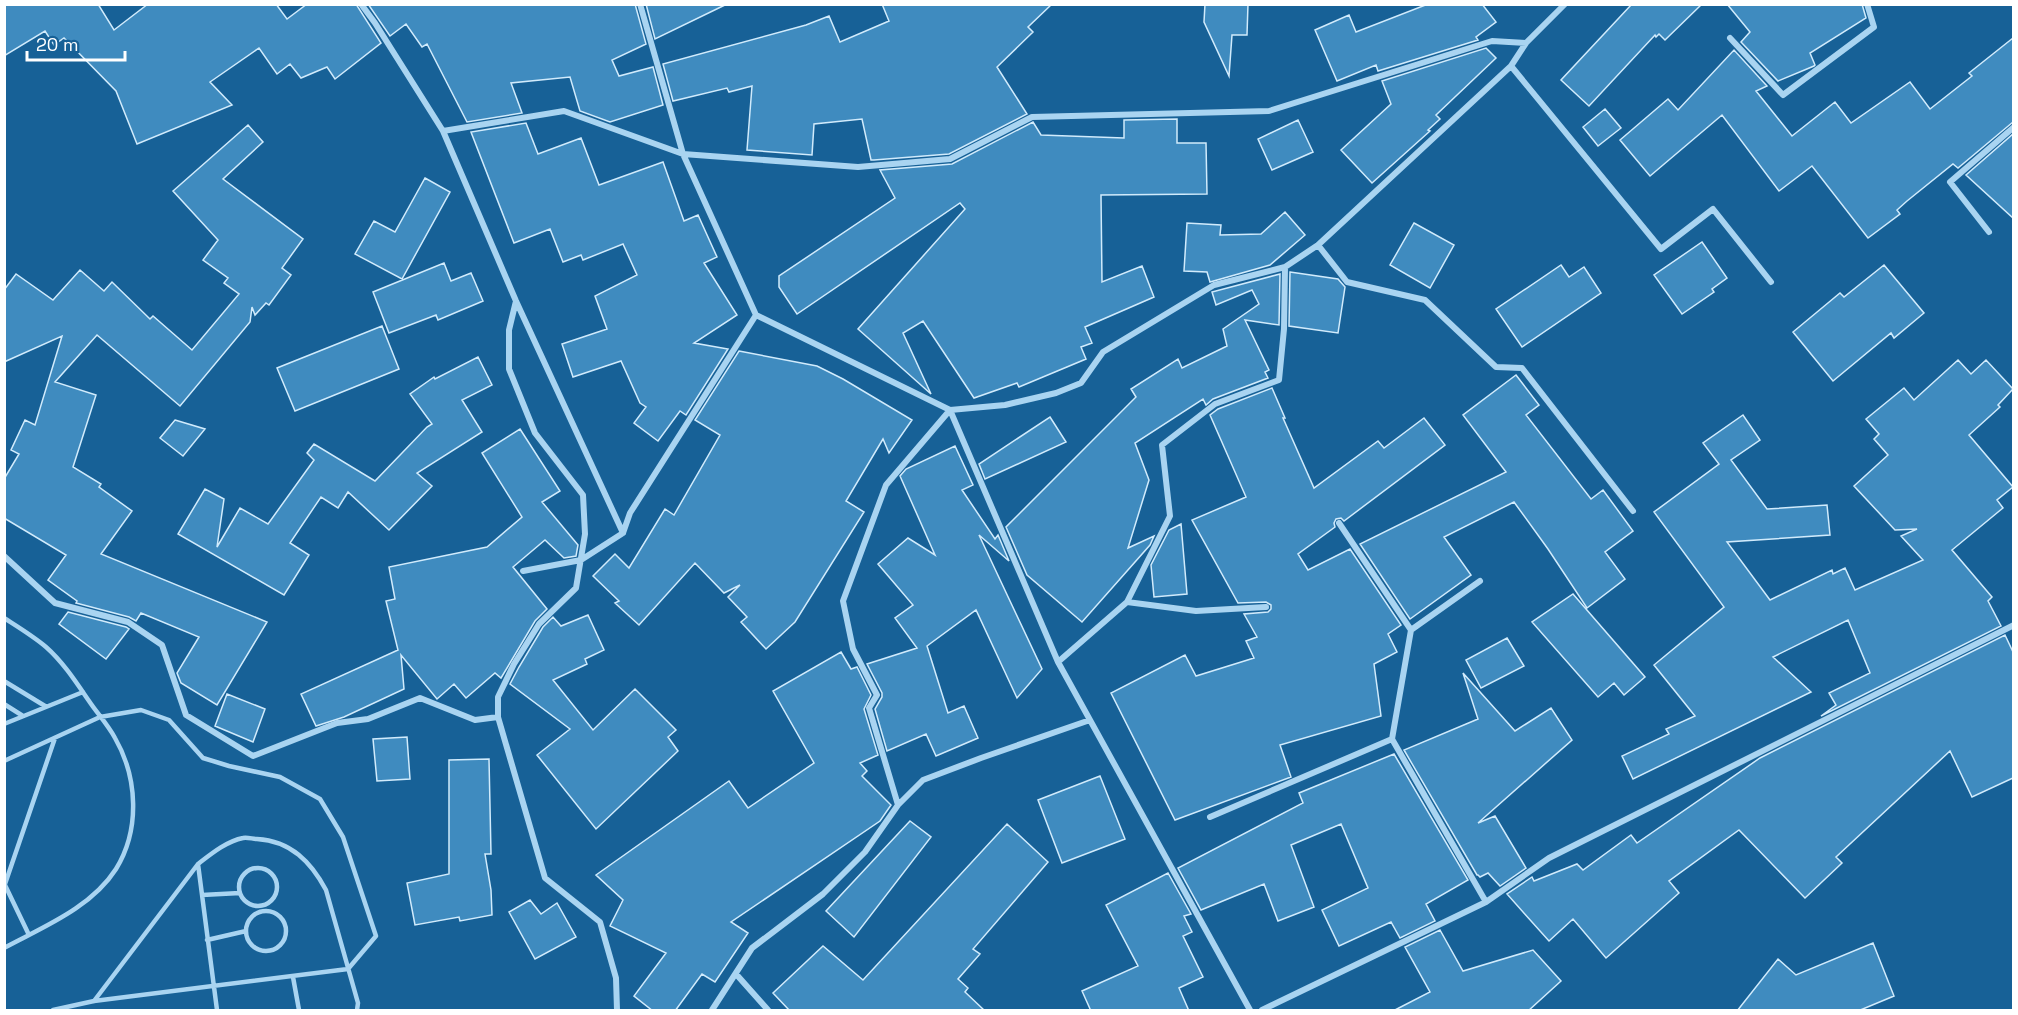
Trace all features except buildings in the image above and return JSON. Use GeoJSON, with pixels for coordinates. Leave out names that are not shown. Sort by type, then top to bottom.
{"type":"FeatureCollection","features":[{"type":"Feature","properties":{"kind":"street"},"geometry":{"type":"LineString","coordinates":[[360,4],[375,23],[443,131],[516,301],[623,532]]}},
{"type":"Feature","properties":{"kind":"street"},"geometry":{"type":"LineString","coordinates":[[640,4],[683,154],[756,315],[950,410],[1005,405],[1056,393],[1081,383],[1103,352],[1214,285],[1285,267],[1318,245],[1511,66],[1526,43],[1565,4]]}},
{"type":"Feature","properties":{"kind":"street"},"geometry":{"type":"LineString","coordinates":[[1730,38],[1783,94],[1874,27],[1867,4]]}},
{"type":"Feature","properties":{"kind":"street"},"geometry":{"type":"LineString","coordinates":[[443,131],[564,111],[683,154],[858,167],[950,159],[1032,117],[1269,111],[1492,41],[1526,43]]}},
{"type":"Feature","properties":{"kind":"street"},"geometry":{"type":"LineString","coordinates":[[1511,66],[1661,249],[1713,209],[1771,282]]}},
{"type":"Feature","properties":{"kind":"street"},"geometry":{"type":"LineString","coordinates":[[1989,232],[1950,182],[2013,127]]}},
{"type":"Feature","properties":{"kind":"street"},"geometry":{"type":"LineString","coordinates":[[1318,245],[1347,282],[1425,300],[1496,367],[1522,368],[1633,511]]}},
{"type":"Feature","properties":{"kind":"street"},"geometry":{"type":"LineString","coordinates":[[1058,662],[1127,602],[1170,516],[1162,445],[1215,404],[1279,380],[1284,329],[1285,267]]}},
{"type":"Feature","properties":{"kind":"street"},"geometry":{"type":"LineString","coordinates":[[516,301],[509,330],[509,369],[535,433],[583,495],[585,534],[576,588],[539,624],[514,664],[498,697],[498,717],[544,878],[600,922],[615,978],[617,1011]]}},
{"type":"Feature","properties":{"kind":"street"},"geometry":{"type":"LineString","coordinates":[[523,571],[581,560],[623,532],[630,513],[756,315]]}},
{"type":"Feature","properties":{"kind":"street"},"geometry":{"type":"LineString","coordinates":[[950,410],[1058,662],[1250,1011]]}},
{"type":"Feature","properties":{"kind":"street"},"geometry":{"type":"LineString","coordinates":[[898,805],[869,708],[877,695],[853,649],[843,601],[886,485],[950,410]]}},
{"type":"Feature","properties":{"kind":"street"},"geometry":{"type":"LineString","coordinates":[[1339,523],[1412,630]]}},
{"type":"Feature","properties":{"kind":"street"},"geometry":{"type":"LineString","coordinates":[[4,556],[56,603],[128,622],[162,645],[186,715],[253,756],[337,723],[368,719],[420,698],[475,720],[498,717]]}},
{"type":"Feature","properties":{"kind":"street"},"geometry":{"type":"LineString","coordinates":[[1480,581],[1412,630],[1392,739],[1486,903]]}},
{"type":"Feature","properties":{"kind":"street"},"geometry":{"type":"LineString","coordinates":[[1127,602],[1196,612],[1266,607]]}},
{"type":"Feature","properties":{"kind":"street"},"geometry":{"type":"LineString","coordinates":[[1262,1011],[1486,903],[1549,858],[2013,625]]}},
{"type":"Feature","properties":{"kind":"street"},"geometry":{"type":"LineString","coordinates":[[712,1011],[752,948],[823,894],[866,852],[898,805],[923,780],[1090,720]]}},
{"type":"Feature","properties":{"kind":"street"},"geometry":{"type":"LineString","coordinates":[[1210,817],[1392,739]]}},
{"type":"Feature","properties":{"kind":"street"},"geometry":{"type":"LineString","coordinates":[[736,974],[768,1011]]}},
{"type":"Feature","properties":{"kind":"lane"},"geometry":{"type":"LineString","coordinates":[[4,618],[46,648],[68,671],[116,738],[132,783],[135,805],[128,845],[116,870],[100,889],[77,909],[5,948]]}},
{"type":"Feature","properties":{"kind":"lane"},"geometry":{"type":"LineString","coordinates":[[4,681],[45,706]]}},
{"type":"Feature","properties":{"kind":"lane"},"geometry":{"type":"LineString","coordinates":[[4,724],[83,692]]}},
{"type":"Feature","properties":{"kind":"lane"},"geometry":{"type":"LineString","coordinates":[[4,705],[23,716]]}},
{"type":"Feature","properties":{"kind":"lane"},"geometry":{"type":"LineString","coordinates":[[4,761],[100,717],[141,710],[169,720],[203,758],[280,777],[320,799],[343,837],[376,936],[348,969],[94,1001],[53,1011]]}},
{"type":"Feature","properties":{"kind":"lane"},"geometry":{"type":"LineString","coordinates":[[29,935],[5,883],[55,738]]}},
{"type":"Feature","properties":{"kind":"lane"},"geometry":{"type":"LineString","coordinates":[[94,1001],[198,864],[219,848],[243,838],[273,840],[306,860],[318,875],[326,890],[358,1003],[357,1011]]}},
{"type":"Feature","properties":{"kind":"lane"},"geometry":{"type":"LineString","coordinates":[[198,864],[217,1011]]}},
{"type":"Feature","properties":{"kind":"lane"},"geometry":{"type":"LineString","coordinates":[[240,893],[240,880],[248,871],[261,867],[273,874],[278,887],[273,899],[263,908],[252,917],[246,932],[251,945],[261,950],[275,949],[286,937],[285,923],[276,912],[263,908],[248,903],[240,893]]}},
{"type":"Feature","properties":{"kind":"lane"},"geometry":{"type":"LineString","coordinates":[[202,895],[240,893]]}},
{"type":"Feature","properties":{"kind":"lane"},"geometry":{"type":"LineString","coordinates":[[207,940],[246,932]]}},
{"type":"Feature","properties":{"kind":"lane"},"geometry":{"type":"LineString","coordinates":[[293,977],[299,1011]]}}]}
